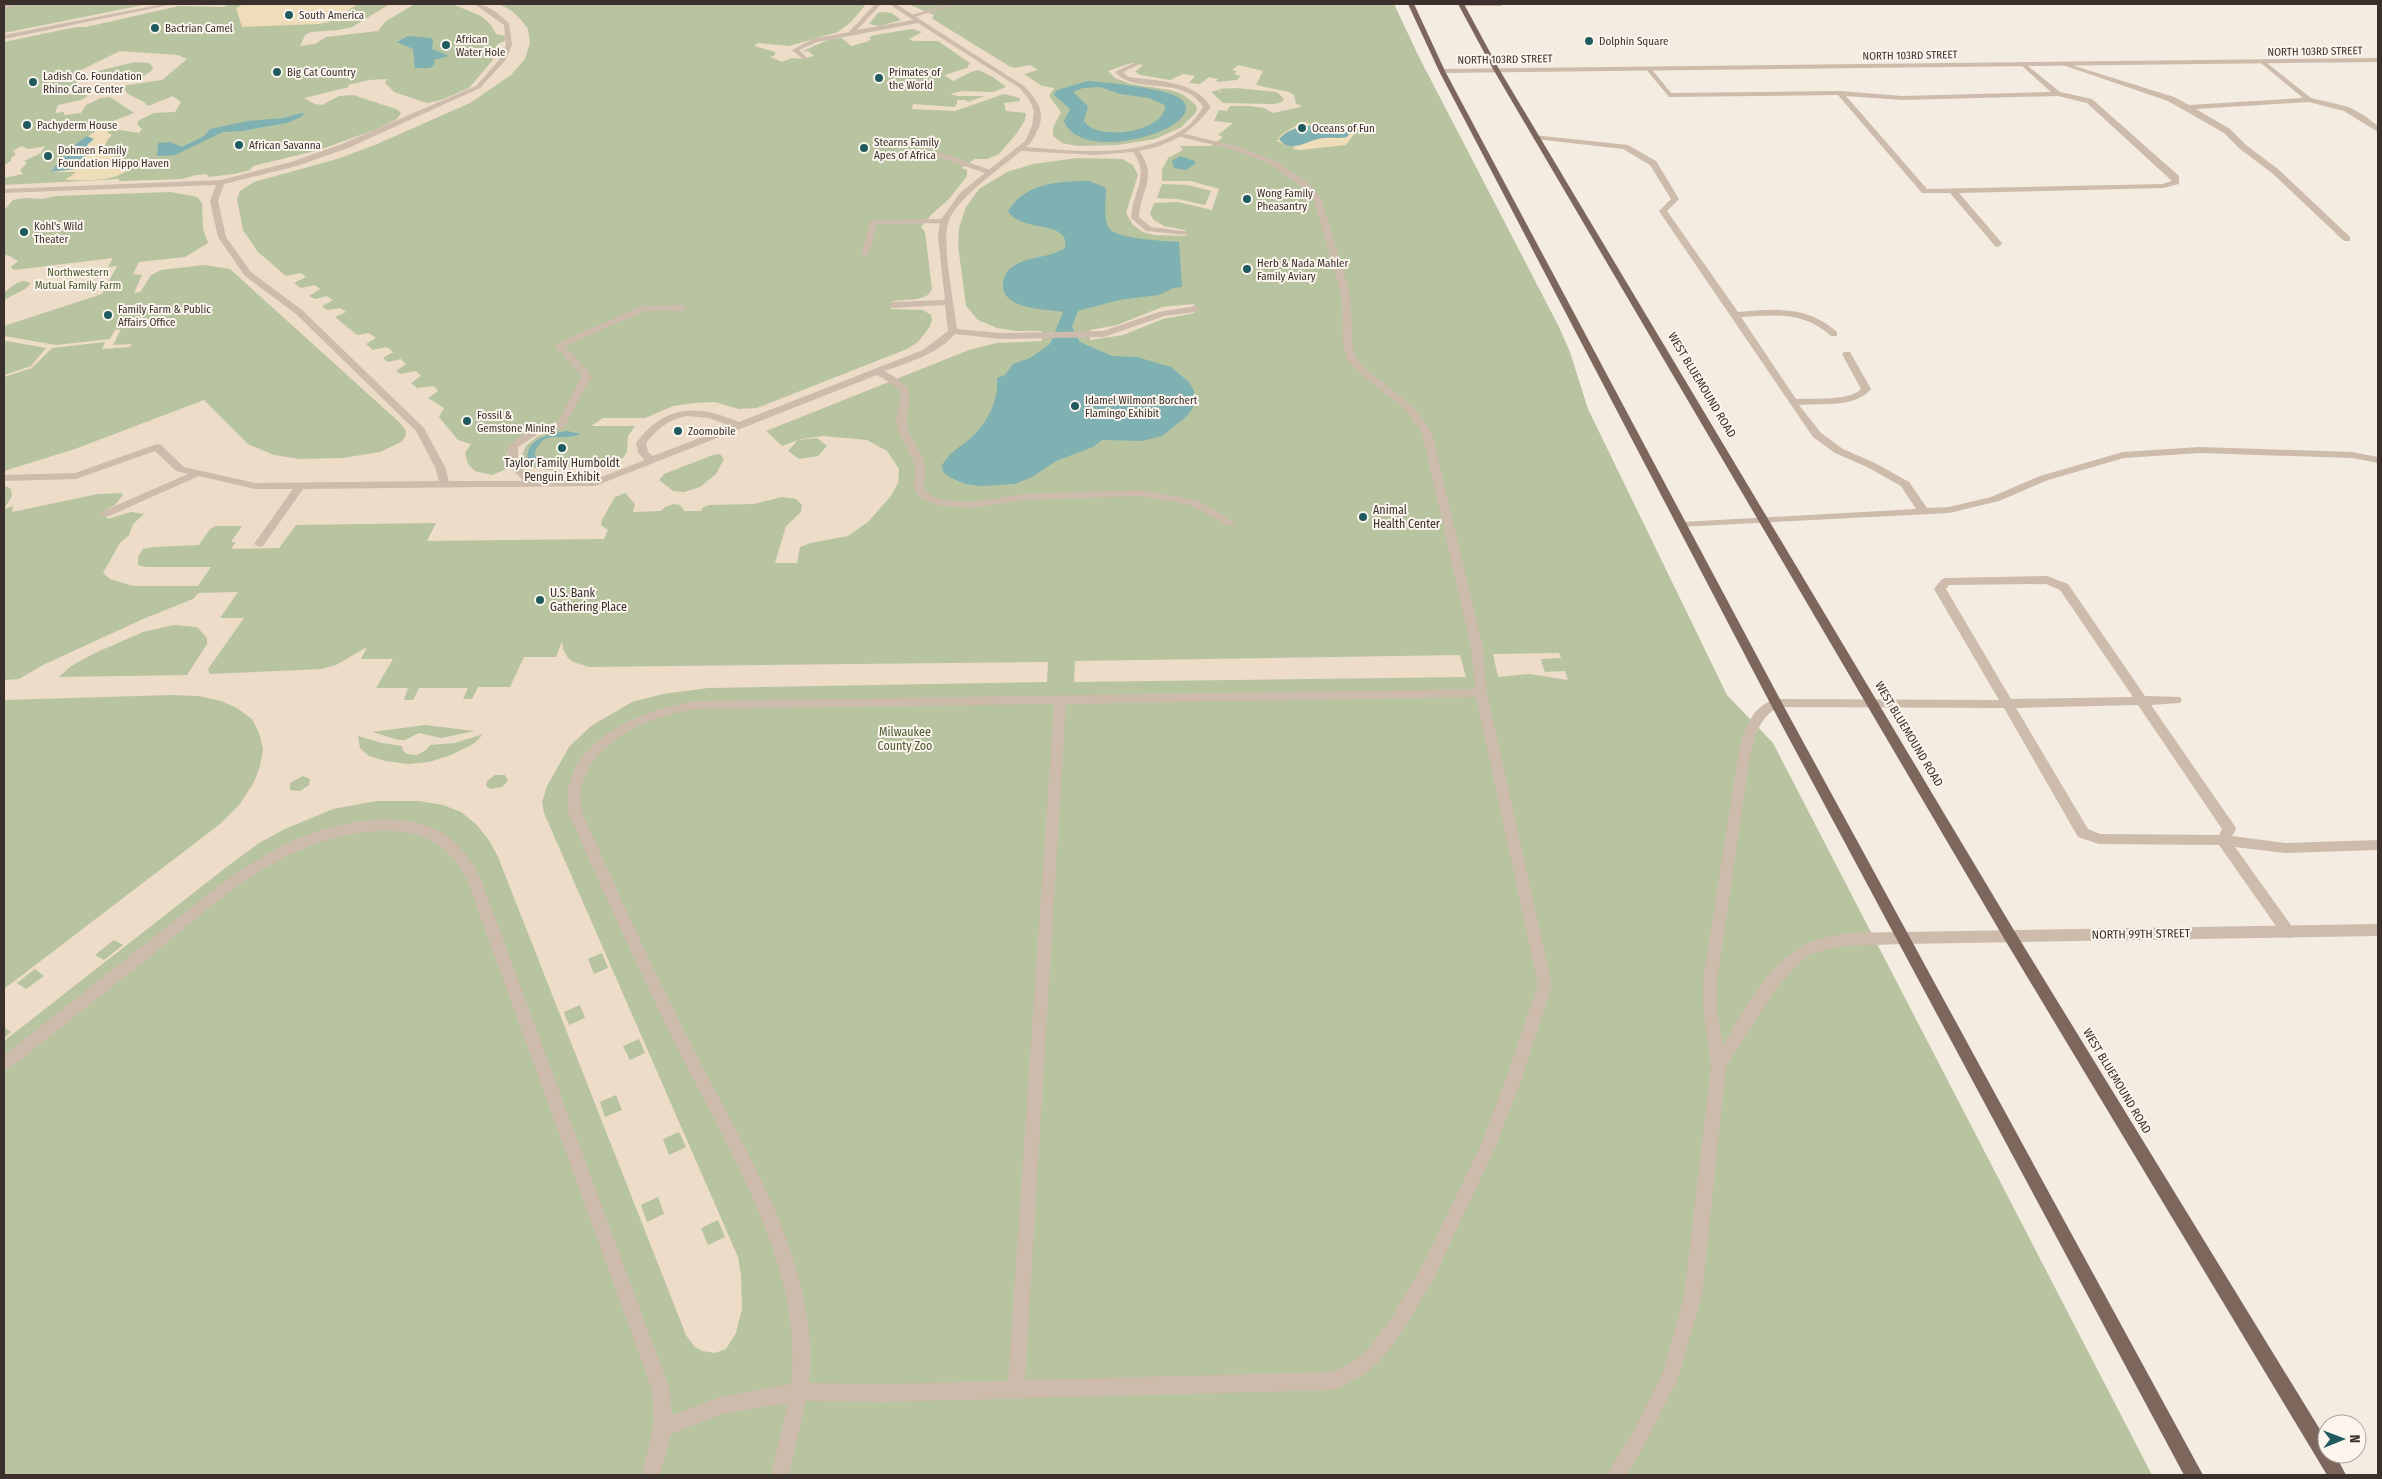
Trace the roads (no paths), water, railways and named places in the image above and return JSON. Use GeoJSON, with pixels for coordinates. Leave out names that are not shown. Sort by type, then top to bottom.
{"type":"FeatureCollection","features":[{"type":"Feature","properties":{"kind":"main road"},"geometry":{"type":"LineString","coordinates":[[1411,4],[1442,70],[1776,703],[2194,1475]]}},
{"type":"Feature","properties":{"kind":"main road","name":"WEST BLUEMOUND ROAD"},"geometry":{"type":"LineString","coordinates":[[1461,4],[1536,137],[2010,936],[2337,1475]]}},
{"type":"Feature","properties":{"kind":"street"},"geometry":{"type":"LineString","coordinates":[[4,8],[17,4]]}},
{"type":"Feature","properties":{"kind":"street"},"geometry":{"type":"LineString","coordinates":[[4,37],[171,4]]}},
{"type":"Feature","properties":{"kind":"street"},"geometry":{"type":"LineString","coordinates":[[4,191],[179,186],[221,182],[294,164],[345,146],[478,87],[502,61],[509,45],[507,24],[495,14],[476,4]]}},
{"type":"Feature","properties":{"kind":"street"},"geometry":{"type":"LineString","coordinates":[[852,32],[878,4]]}},
{"type":"Feature","properties":{"kind":"street"},"geometry":{"type":"LineString","coordinates":[[4,478],[76,476],[157,447],[180,469],[254,486],[595,482],[926,352],[947,338],[953,331],[942,238],[944,221],[963,195],[1028,142],[1036,126],[1038,111],[1034,100],[1022,87],[892,4]]}},
{"type":"Feature","properties":{"kind":"street"},"geometry":{"type":"LineString","coordinates":[[912,16],[954,4]]}},
{"type":"Feature","properties":{"kind":"street"},"geometry":{"type":"LineString","coordinates":[[1461,4],[1502,4]]}},
{"type":"Feature","properties":{"kind":"street"},"geometry":{"type":"LineString","coordinates":[[804,58],[795,50],[815,40],[921,21]]}},
{"type":"Feature","properties":{"kind":"street","name":"NORTH 103RD STREET"},"geometry":{"type":"LineString","coordinates":[[1442,70],[2378,60]]}},
{"type":"Feature","properties":{"kind":"street"},"geometry":{"type":"LineString","coordinates":[[2263,62],[2308,100]]}},
{"type":"Feature","properties":{"kind":"street"},"geometry":{"type":"LineString","coordinates":[[1020,149],[1079,152],[1135,150],[1161,144],[1180,134],[1203,115],[1207,107],[1204,101],[1190,90],[1126,79],[1120,76],[1118,72],[1136,64]]}},
{"type":"Feature","properties":{"kind":"street"},"geometry":{"type":"LineString","coordinates":[[2023,64],[2058,94]]}},
{"type":"Feature","properties":{"kind":"street"},"geometry":{"type":"LineString","coordinates":[[2063,64],[2188,107],[2228,131],[2243,147],[2275,171],[2347,239]]}},
{"type":"Feature","properties":{"kind":"street"},"geometry":{"type":"LineString","coordinates":[[1648,68],[1669,95],[1840,93],[1902,98],[2058,94],[2089,102],[2176,178],[2176,182],[2163,186],[1925,191],[1840,93]]}},
{"type":"Feature","properties":{"kind":"street"},"geometry":{"type":"LineString","coordinates":[[2188,107],[2308,100],[2337,104],[2358,113],[2378,130]]}},
{"type":"Feature","properties":{"kind":"street"},"geometry":{"type":"LineString","coordinates":[[663,1428],[723,1405],[800,1392],[883,1392],[1335,1381],[1360,1367],[1374,1355],[1396,1326],[1427,1274],[1484,1156],[1513,1082],[1545,985],[1481,693],[1477,648],[1427,433],[1423,422],[1413,412],[1363,372],[1352,360],[1349,352],[1347,309],[1343,283],[1319,202],[1284,168],[1262,157],[1237,148],[1180,134]]}},
{"type":"Feature","properties":{"kind":"street"},"geometry":{"type":"LineString","coordinates":[[1536,137],[1624,147],[1653,163],[1674,199],[1663,211],[1792,402],[1817,435],[1839,451],[1871,465],[1905,484],[1924,512]]}},
{"type":"Feature","properties":{"kind":"street"},"geometry":{"type":"LineString","coordinates":[[1135,150],[1146,165],[1147,174],[1137,201],[1136,218],[1149,229],[1183,234]]}},
{"type":"Feature","properties":{"kind":"street"},"geometry":{"type":"LineString","coordinates":[[938,154],[991,172]]}},
{"type":"Feature","properties":{"kind":"street"},"geometry":{"type":"LineString","coordinates":[[221,182],[214,201],[222,237],[248,274],[299,312],[420,430],[440,467],[445,484]]}},
{"type":"Feature","properties":{"kind":"street"},"geometry":{"type":"LineString","coordinates":[[1952,190],[1998,244]]}},
{"type":"Feature","properties":{"kind":"street"},"geometry":{"type":"LineString","coordinates":[[865,253],[874,222],[944,221]]}},
{"type":"Feature","properties":{"kind":"street"},"geometry":{"type":"LineString","coordinates":[[893,305],[950,302]]}},
{"type":"Feature","properties":{"kind":"street"},"geometry":{"type":"LineString","coordinates":[[532,483],[515,468],[511,460],[513,446],[529,434],[542,429],[560,427],[587,376],[560,345],[644,308],[683,308]]}},
{"type":"Feature","properties":{"kind":"street"},"geometry":{"type":"LineString","coordinates":[[953,331],[1001,336],[1042,336],[1042,341],[1090,340],[1089,335],[1115,332],[1162,314],[1195,309]]}},
{"type":"Feature","properties":{"kind":"street"},"geometry":{"type":"LineString","coordinates":[[1734,314],[1791,312],[1807,315],[1824,323],[1834,334]]}},
{"type":"Feature","properties":{"kind":"street"},"geometry":{"type":"LineString","coordinates":[[1792,402],[1848,399],[1861,395],[1866,389],[1847,354]]}},
{"type":"Feature","properties":{"kind":"street"},"geometry":{"type":"LineString","coordinates":[[878,371],[903,389],[905,397],[902,425],[917,450],[922,469],[918,486],[923,495],[941,503],[972,505],[1024,497],[1141,493],[1193,502],[1231,523]]}},
{"type":"Feature","properties":{"kind":"street"},"geometry":{"type":"LineString","coordinates":[[651,460],[643,453],[641,443],[649,431],[662,420],[680,413],[699,412],[719,416],[739,426]]}},
{"type":"Feature","properties":{"kind":"street"},"geometry":{"type":"LineString","coordinates":[[1683,525],[1764,522],[1949,510],[1995,499],[2044,478],[2123,454],[2200,450],[2352,455],[2378,460]]}},
{"type":"Feature","properties":{"kind":"street"},"geometry":{"type":"LineString","coordinates":[[105,514],[198,473]]}},
{"type":"Feature","properties":{"kind":"street"},"geometry":{"type":"LineString","coordinates":[[259,544],[300,486]]}},
{"type":"Feature","properties":{"kind":"street"},"geometry":{"type":"LineString","coordinates":[[2223,840],[2229,829],[2143,700],[2064,587],[2047,580],[1946,582],[1940,589],[2084,833],[2099,839],[2223,840],[2284,848],[2378,845]]}},
{"type":"Feature","properties":{"kind":"street"},"geometry":{"type":"LineString","coordinates":[[780,1475],[800,1392],[802,1365],[798,1319],[791,1282],[776,1233],[687,1052],[583,829],[573,801],[578,783],[590,758],[615,734],[649,715],[686,706],[767,702],[1481,693]]}},
{"type":"Feature","properties":{"kind":"street"},"geometry":{"type":"LineString","coordinates":[[1016,1388],[1060,699]]}},
{"type":"Feature","properties":{"kind":"street"},"geometry":{"type":"LineString","coordinates":[[1615,1475],[1637,1442],[1671,1375],[1689,1314],[1698,1263],[1709,1140],[1719,1066],[1710,1008],[1710,981],[1740,774],[1752,726],[1762,711],[1776,703],[1873,704],[2176,700]]}},
{"type":"Feature","properties":{"kind":"street"},"geometry":{"type":"LineString","coordinates":[[4,1064],[234,883],[290,848],[332,831],[378,824],[411,827],[442,838],[458,852],[473,877],[630,1308],[656,1374],[664,1404],[663,1428],[652,1475]]}},
{"type":"Feature","properties":{"kind":"street"},"geometry":{"type":"LineString","coordinates":[[2223,840],[2288,932]]}},
{"type":"Feature","properties":{"kind":"street","name":"NORTH 99TH STREET"},"geometry":{"type":"LineString","coordinates":[[1719,1066],[1774,980],[1789,962],[1805,950],[1824,944],[1859,939],[2378,930]]}},
{"type":"Feature","properties":{"kind":"water"},"geometry":{"type":"Polygon","coordinates":[[[408,36],[431,38],[433,40],[432,49],[449,56],[434,60],[435,64],[430,68],[415,68],[413,49],[397,42],[408,36]]]}},
{"type":"Feature","properties":{"kind":"water"},"geometry":{"type":"Polygon","coordinates":[[[1088,81],[1137,87],[1175,95],[1181,99],[1186,110],[1179,121],[1163,130],[1141,138],[1117,142],[1094,141],[1075,134],[1064,121],[1070,109],[1054,95],[1057,90],[1088,81]],[[1100,87],[1083,88],[1073,92],[1088,106],[1084,121],[1092,128],[1103,131],[1130,131],[1155,122],[1163,114],[1165,105],[1149,98],[1120,94],[1100,87]]]}},
{"type":"Feature","properties":{"kind":"water"},"geometry":{"type":"Polygon","coordinates":[[[304,114],[299,118],[287,123],[242,131],[223,132],[175,155],[157,156],[158,143],[170,142],[182,147],[204,136],[210,129],[248,121],[283,118],[304,114]]]}},
{"type":"Feature","properties":{"kind":"water"},"geometry":{"type":"Polygon","coordinates":[[[1326,124],[1343,126],[1352,130],[1347,137],[1323,138],[1294,146],[1284,144],[1279,139],[1295,129],[1326,124]]]}},
{"type":"Feature","properties":{"kind":"water"},"geometry":{"type":"Polygon","coordinates":[[[87,136],[94,139],[87,145],[88,152],[85,157],[71,165],[88,165],[84,168],[51,172],[60,159],[74,151],[76,144],[87,136]]]}},
{"type":"Feature","properties":{"kind":"water"},"geometry":{"type":"Polygon","coordinates":[[[1180,156],[1195,161],[1195,164],[1186,170],[1174,168],[1172,161],[1180,156]]]}},
{"type":"Feature","properties":{"kind":"water"},"geometry":{"type":"Polygon","coordinates":[[[1089,181],[1106,188],[1106,219],[1109,228],[1113,232],[1141,239],[1179,242],[1182,287],[1173,288],[1159,295],[1119,300],[1078,311],[1072,327],[1080,342],[1112,356],[1137,357],[1171,367],[1189,382],[1194,391],[1193,408],[1186,417],[1162,436],[1142,441],[1102,440],[1093,447],[1056,461],[1032,477],[1015,484],[982,486],[965,484],[951,478],[943,472],[942,465],[952,453],[971,438],[982,426],[994,403],[997,378],[1005,375],[1013,364],[1030,358],[1050,344],[1063,312],[1026,307],[1009,299],[1004,293],[1004,280],[1006,273],[1011,268],[1021,262],[1055,253],[1065,248],[1065,239],[1061,233],[1024,222],[1015,218],[1008,211],[1015,202],[1033,189],[1055,183],[1089,181]]]}},
{"type":"Feature","properties":{"kind":"water"},"geometry":{"type":"Polygon","coordinates":[[[567,431],[581,434],[547,438],[538,446],[534,455],[552,463],[570,459],[570,462],[548,465],[538,464],[528,459],[530,446],[540,438],[567,431]]]}},
{"type":"Feature","properties":{"kind":"place","name":"South America"},"geometry":{"type":"Point","coordinates":[289,15]}},
{"type":"Feature","properties":{"kind":"place","name":"Bactrian Camel"},"geometry":{"type":"Point","coordinates":[155,28]}},
{"type":"Feature","properties":{"kind":"place","name":"Dolphin Square"},"geometry":{"type":"Point","coordinates":[1589,41]}},
{"type":"Feature","properties":{"kind":"place","name":"African Water Hole"},"geometry":{"type":"Point","coordinates":[446,45]}},
{"type":"Feature","properties":{"kind":"place","name":"Big Cat Country"},"geometry":{"type":"Point","coordinates":[277,72]}},
{"type":"Feature","properties":{"kind":"place","name":"Primates of the World"},"geometry":{"type":"Point","coordinates":[879,78]}},
{"type":"Feature","properties":{"kind":"place","name":"Ladish Co. Foundation Rhino Care Center"},"geometry":{"type":"Point","coordinates":[33,82]}},
{"type":"Feature","properties":{"kind":"place","name":"Pachyderm House"},"geometry":{"type":"Point","coordinates":[27,125]}},
{"type":"Feature","properties":{"kind":"place","name":"Oceans of Fun"},"geometry":{"type":"Point","coordinates":[1302,128]}},
{"type":"Feature","properties":{"kind":"place","name":"African Savanna"},"geometry":{"type":"Point","coordinates":[239,145]}},
{"type":"Feature","properties":{"kind":"place","name":"Stearns Family Apes of Africa"},"geometry":{"type":"Point","coordinates":[864,148]}},
{"type":"Feature","properties":{"kind":"place","name":"Dohmen Family Foundation Hippo Haven"},"geometry":{"type":"Point","coordinates":[48,156]}},
{"type":"Feature","properties":{"kind":"place","name":"Wong Family Pheasantry"},"geometry":{"type":"Point","coordinates":[1247,199]}},
{"type":"Feature","properties":{"kind":"place","name":"Kohl's Wild Theater"},"geometry":{"type":"Point","coordinates":[24,232]}},
{"type":"Feature","properties":{"kind":"place","name":"Herb & Nada Mahler Family Aviary"},"geometry":{"type":"Point","coordinates":[1247,269]}},
{"type":"Feature","properties":{"kind":"place","name":"Family Farm & Public Affairs Office"},"geometry":{"type":"Point","coordinates":[108,315]}},
{"type":"Feature","properties":{"kind":"place","name":"Idamel Wilmont Borchert Flamingo Exhibit"},"geometry":{"type":"Point","coordinates":[1075,406]}},
{"type":"Feature","properties":{"kind":"place","name":"Fossil & Gemstone Mining"},"geometry":{"type":"Point","coordinates":[467,421]}},
{"type":"Feature","properties":{"kind":"place","name":"Zoomobile"},"geometry":{"type":"Point","coordinates":[678,431]}},
{"type":"Feature","properties":{"kind":"place","name":"Taylor Family Humboldt Penguin Exhibit"},"geometry":{"type":"Point","coordinates":[562,448]}},
{"type":"Feature","properties":{"kind":"place","name":"Animal Health Center"},"geometry":{"type":"Point","coordinates":[1363,517]}},
{"type":"Feature","properties":{"kind":"place","name":"U.S. Bank Gathering Place"},"geometry":{"type":"Point","coordinates":[540,600]}},
{"type":"Feature","properties":{"kind":"park label","name":"Northwestern Mutual Family Farm"},"geometry":{"type":"Point","coordinates":[78,278]}},
{"type":"Feature","properties":{"kind":"park label","name":"Milwaukee County Zoo"},"geometry":{"type":"Point","coordinates":[905,739]}}]}
